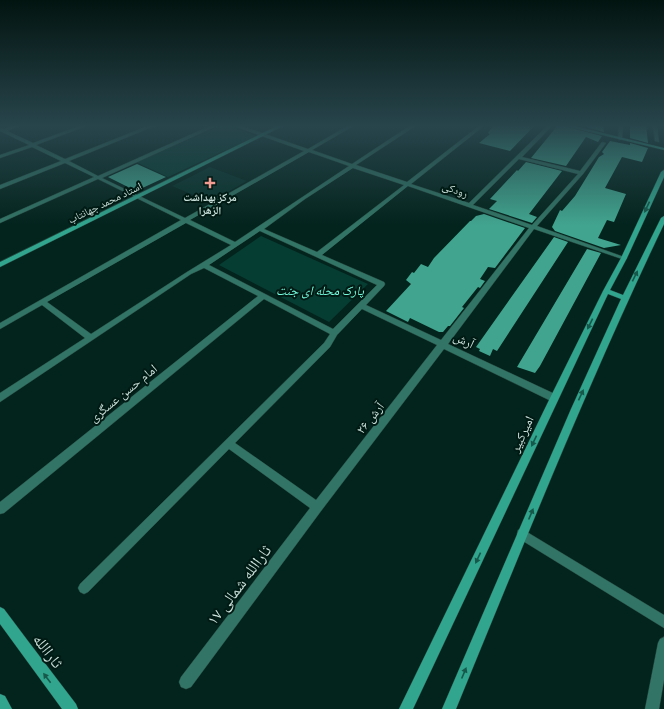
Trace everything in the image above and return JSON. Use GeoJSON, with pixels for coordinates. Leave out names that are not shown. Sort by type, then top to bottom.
{"type":"FeatureCollection","features":[{"type":"Feature","properties":{"kind":"street"},"geometry":{"type":"LineString","coordinates":[[60,158],[235,245]]}},
{"type":"Feature","properties":{"kind":"street"},"geometry":{"type":"LineString","coordinates":[[0,187],[73,158]]}},
{"type":"Feature","properties":{"kind":"street"},"geometry":{"type":"LineString","coordinates":[[0,221],[143,158]]}},
{"type":"Feature","properties":{"kind":"street","name":"استاد محمد جهانتاب"},"geometry":{"type":"LineString","coordinates":[[0,265],[217,158]]}},
{"type":"Feature","properties":{"kind":"street"},"geometry":{"type":"LineString","coordinates":[[0,326],[296,158]]}},
{"type":"Feature","properties":{"kind":"street","name":"رودکی"},"geometry":{"type":"LineString","coordinates":[[330,158],[624,258]]}},
{"type":"Feature","properties":{"kind":"street"},"geometry":{"type":"LineString","coordinates":[[0,398],[90,337],[189,273],[204,266],[260,229],[303,198],[366,158]]}},
{"type":"Feature","properties":{"kind":"street"},"geometry":{"type":"LineString","coordinates":[[318,254],[442,158]]}},
{"type":"Feature","properties":{"kind":"street"},"geometry":{"type":"LineString","coordinates":[[470,205],[517,158]]}},
{"type":"Feature","properties":{"kind":"street"},"geometry":{"type":"LineString","coordinates":[[522,158],[581,173]]}},
{"type":"Feature","properties":{"kind":"street","name":"آرش ۲۶"},"geometry":{"type":"LineString","coordinates":[[317,507],[444,345],[533,227],[592,158]]}},
{"type":"Feature","properties":{"kind":"street","name":"امیرکبیر"},"geometry":{"type":"LineString","coordinates":[[406,709],[554,398],[606,291],[624,258],[664,172]]}},
{"type":"Feature","properties":{"kind":"street"},"geometry":{"type":"LineString","coordinates":[[449,709],[575,409],[625,298],[663,220]]}},
{"type":"Feature","properties":{"kind":"street"},"geometry":{"type":"LineString","coordinates":[[84,588],[327,345],[334,333],[382,284],[260,229]]}},
{"type":"Feature","properties":{"kind":"street"},"geometry":{"type":"LineString","coordinates":[[204,266],[334,333]]}},
{"type":"Feature","properties":{"kind":"street"},"geometry":{"type":"LineString","coordinates":[[606,291],[625,298]]}},
{"type":"Feature","properties":{"kind":"street","name":"امام حسن عسگری"},"geometry":{"type":"LineString","coordinates":[[0,509],[263,296]]}},
{"type":"Feature","properties":{"kind":"street"},"geometry":{"type":"LineString","coordinates":[[42,302],[90,337]]}},
{"type":"Feature","properties":{"kind":"street","name":"آرش"},"geometry":{"type":"LineString","coordinates":[[362,306],[554,398]]}},
{"type":"Feature","properties":{"kind":"street"},"geometry":{"type":"LineString","coordinates":[[228,443],[317,507]]}},
{"type":"Feature","properties":{"kind":"street","name":"ثاراالله شمالی ۱۷"},"geometry":{"type":"LineString","coordinates":[[186,682],[317,507]]}},
{"type":"Feature","properties":{"kind":"street"},"geometry":{"type":"LineString","coordinates":[[522,534],[664,622]]}},
{"type":"Feature","properties":{"kind":"street","name":"ثاراالله"},"geometry":{"type":"LineString","coordinates":[[0,613],[71,709]]}},
{"type":"Feature","properties":{"kind":"street"},"geometry":{"type":"LineString","coordinates":[[652,709],[664,643]]}},
{"type":"Feature","properties":{"kind":"street"},"geometry":{"type":"LineString","coordinates":[[0,701],[5,709]]}},
{"type":"Feature","properties":{"kind":"shaded area","name":"مرکز بهداشت الزهرا"},"geometry":{"type":"Polygon","coordinates":[[[210,167],[247,181],[210,202],[172,186],[210,167]]]}},
{"type":"Feature","properties":{"kind":"green space"},"geometry":{"type":"Polygon","coordinates":[[[145,158],[209,158],[168,177],[136,162],[145,158]]]}},
{"type":"Feature","properties":{"kind":"green space","name":"پارک محله ای جنت"},"geometry":{"type":"Polygon","coordinates":[[[261,236],[368,284],[329,322],[219,265],[261,236]]]}},
{"type":"Feature","properties":{"kind":"building"},"geometry":{"type":"Polygon","coordinates":[[[531,158],[571,158],[566,166],[531,158]]]}},
{"type":"Feature","properties":{"kind":"building"},"geometry":{"type":"Polygon","coordinates":[[[598,158],[621,158],[605,188],[626,194],[614,222],[607,220],[598,238],[621,245],[604,248],[555,231],[552,227],[560,210],[562,211],[575,196],[598,158]]]}},
{"type":"Feature","properties":{"kind":"building"},"geometry":{"type":"Polygon","coordinates":[[[626,158],[644,158],[642,162],[626,158]]]}},
{"type":"Feature","properties":{"kind":"building"},"geometry":{"type":"Polygon","coordinates":[[[526,162],[562,171],[529,214],[537,217],[532,223],[489,209],[497,201],[490,199],[526,162]]]}},
{"type":"Feature","properties":{"kind":"building"},"geometry":{"type":"Polygon","coordinates":[[[137,164],[166,177],[136,191],[108,177],[137,164]]]}},
{"type":"Feature","properties":{"kind":"building"},"geometry":{"type":"Polygon","coordinates":[[[484,214],[525,228],[495,268],[488,267],[480,279],[485,281],[480,288],[478,287],[462,307],[464,308],[450,326],[448,326],[443,332],[439,332],[410,318],[408,322],[386,311],[411,284],[406,280],[412,272],[414,273],[421,264],[428,267],[434,258],[470,221],[476,216],[484,214]]]}},
{"type":"Feature","properties":{"kind":"building"},"geometry":{"type":"Polygon","coordinates":[[[554,237],[568,242],[497,351],[493,349],[490,356],[479,351],[480,349],[476,347],[554,237]]]}},
{"type":"Feature","properties":{"kind":"building"},"geometry":{"type":"Polygon","coordinates":[[[587,249],[601,253],[540,366],[535,373],[517,367],[587,249]]]}},
{"type":"Feature","properties":{"kind":"place","name":"مرکز بهداشت الزهرا"},"geometry":{"type":"Point","coordinates":[210,183]}}]}
